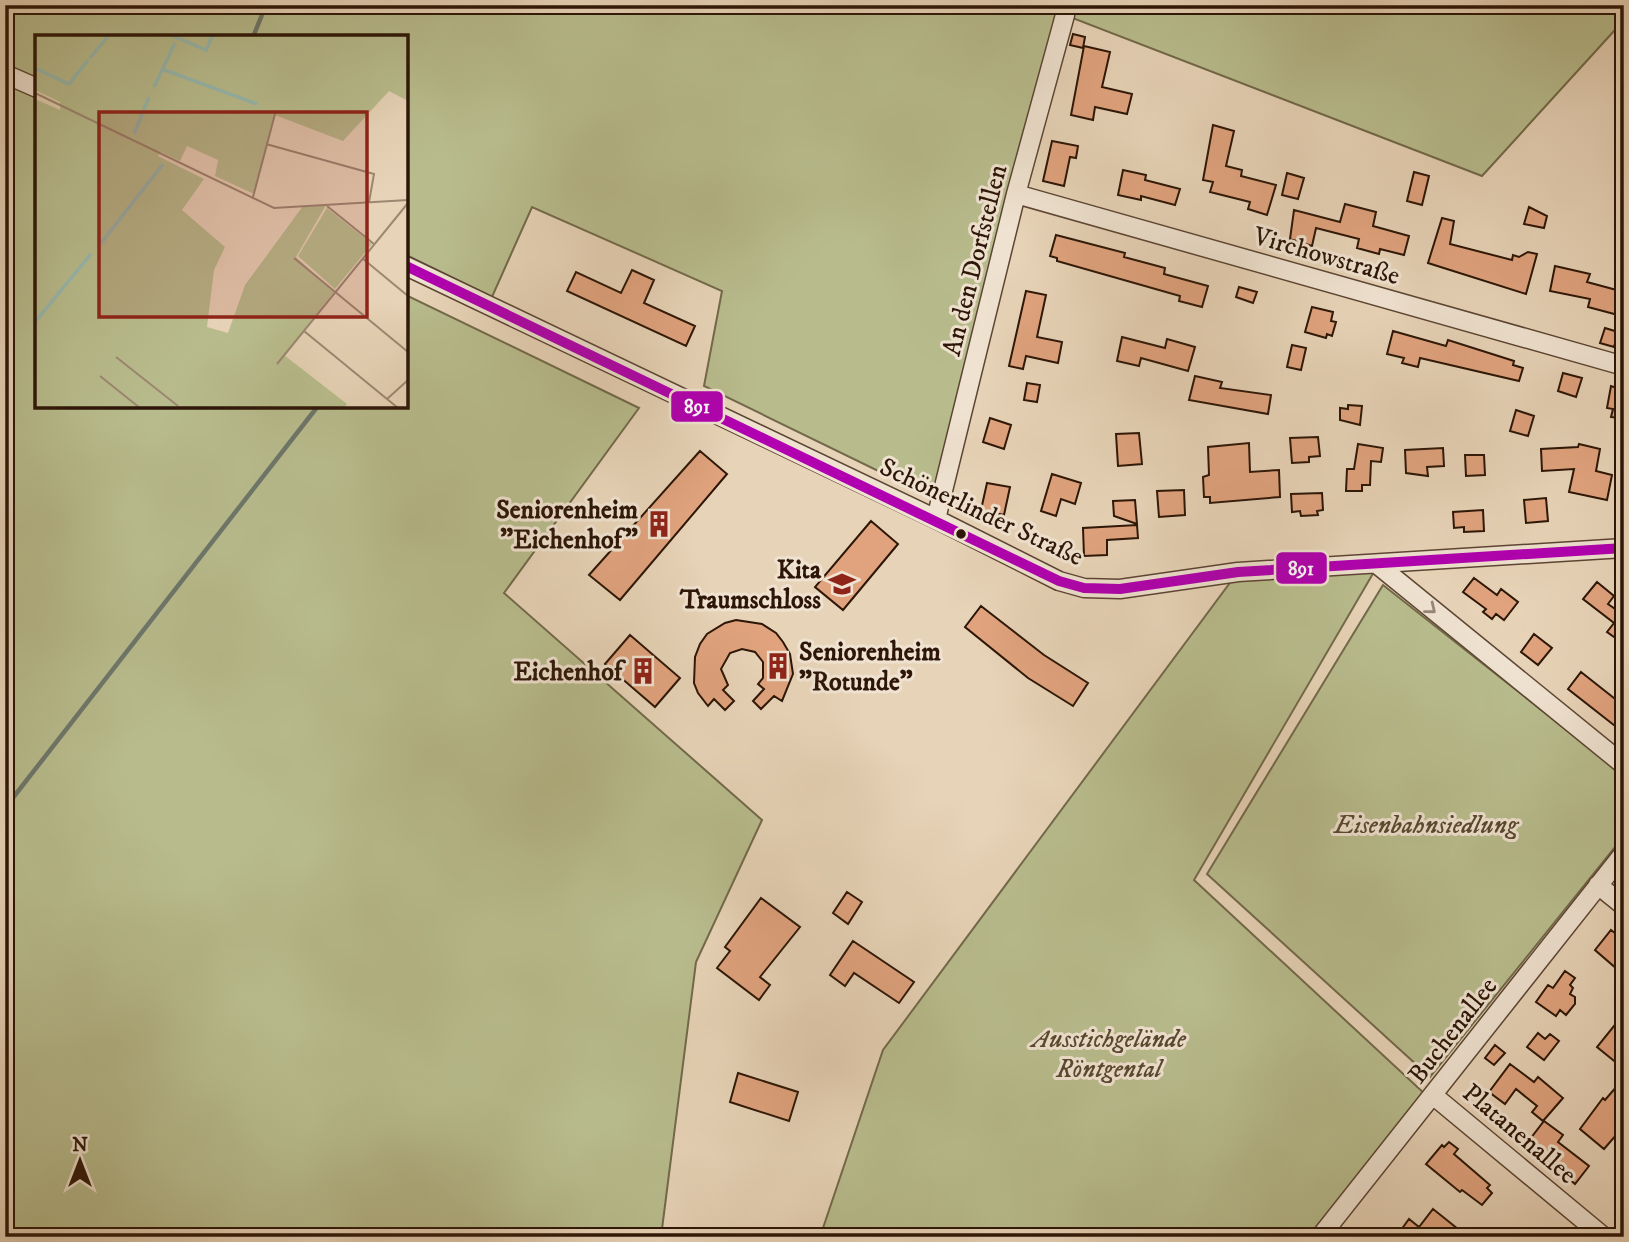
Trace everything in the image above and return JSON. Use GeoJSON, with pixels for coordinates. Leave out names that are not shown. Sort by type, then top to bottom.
{"type":"FeatureCollection","features":[{"type":"Feature","properties":{"kind":"street","name":"An den Dorfstellen"},"geometry":{"type":"LineString","coordinates":[[936,519],[1016,194],[1065,15]]}},
{"type":"Feature","properties":{"kind":"street"},"geometry":{"type":"LineString","coordinates":[[5,74],[35,88]]}},
{"type":"Feature","properties":{"kind":"street","name":"Virchowstraße"},"geometry":{"type":"LineString","coordinates":[[1016,194],[1624,366]]}},
{"type":"Feature","properties":{"kind":"street","name":"Schönerlinder Straße"},"geometry":{"type":"LineString","coordinates":[[408,267],[936,519],[1059,581],[1102,590],[1238,572],[1624,548]]}},
{"type":"Feature","properties":{"kind":"street"},"geometry":{"type":"LineString","coordinates":[[1378,565],[1624,765]]}},
{"type":"Feature","properties":{"kind":"street","name":"Buchenallee"},"geometry":{"type":"LineString","coordinates":[[1320,1237],[1624,853]]}},
{"type":"Feature","properties":{"kind":"street"},"geometry":{"type":"LineString","coordinates":[[1598,885],[1624,906]]}},
{"type":"Feature","properties":{"kind":"street","name":"Platanenallee"},"geometry":{"type":"LineString","coordinates":[[1434,1096],[1604,1237]]}},
{"type":"Feature","properties":{"kind":"green space"},"geometry":{"type":"Polygon","coordinates":[[[5,5],[1624,5],[1624,20],[1482,176],[1065,15],[940,501],[704,386],[722,291],[532,207],[492,297],[408,256],[408,35],[35,35],[35,408],[408,408],[408,296],[639,408],[504,593],[762,820],[696,962],[661,1237],[5,1237],[5,5]]]}},
{"type":"Feature","properties":{"kind":"green space","name":"Ausstichgelände Röntgental"},"geometry":{"type":"Polygon","coordinates":[[[1378,565],[1194,880],[1426,1095],[1311,1237],[820,1237],[883,1050],[1238,572],[1378,565]]]}},
{"type":"Feature","properties":{"kind":"green space","name":"Eisenbahnsiedlung"},"geometry":{"type":"Polygon","coordinates":[[[1383,585],[1624,775],[1624,836],[1430,1077],[1207,874],[1383,585]]]}},
{"type":"Feature","properties":{"kind":"building"},"geometry":{"type":"Polygon","coordinates":[[[1073,34],[1085,37],[1083,48],[1070,45],[1073,34]]]}},
{"type":"Feature","properties":{"kind":"building"},"geometry":{"type":"Polygon","coordinates":[[[1084,46],[1110,52],[1102,87],[1132,94],[1127,114],[1095,107],[1093,120],[1071,115],[1084,46]]]}},
{"type":"Feature","properties":{"kind":"building"},"geometry":{"type":"Polygon","coordinates":[[[1213,125],[1234,131],[1226,166],[1242,170],[1241,176],[1276,185],[1267,215],[1248,209],[1250,202],[1210,192],[1213,182],[1203,180],[1213,125]]]}},
{"type":"Feature","properties":{"kind":"building"},"geometry":{"type":"Polygon","coordinates":[[[1052,141],[1078,146],[1076,158],[1070,157],[1064,186],[1043,181],[1052,141]]]}},
{"type":"Feature","properties":{"kind":"building"},"geometry":{"type":"Polygon","coordinates":[[[1123,170],[1146,175],[1145,180],[1180,189],[1175,205],[1141,196],[1141,200],[1118,195],[1123,170]]]}},
{"type":"Feature","properties":{"kind":"building"},"geometry":{"type":"Polygon","coordinates":[[[1414,172],[1429,176],[1422,205],[1407,201],[1414,172]]]}},
{"type":"Feature","properties":{"kind":"building"},"geometry":{"type":"Polygon","coordinates":[[[1287,173],[1304,178],[1298,199],[1282,195],[1287,173]]]}},
{"type":"Feature","properties":{"kind":"building"},"geometry":{"type":"Polygon","coordinates":[[[1345,204],[1376,212],[1373,226],[1409,236],[1404,255],[1380,249],[1379,254],[1357,248],[1359,239],[1316,228],[1312,246],[1290,239],[1294,210],[1340,222],[1345,204]]]}},
{"type":"Feature","properties":{"kind":"building"},"geometry":{"type":"Polygon","coordinates":[[[1529,207],[1547,216],[1544,228],[1524,224],[1529,207]]]}},
{"type":"Feature","properties":{"kind":"building"},"geometry":{"type":"Polygon","coordinates":[[[1442,218],[1454,221],[1450,244],[1512,260],[1513,255],[1519,257],[1528,252],[1537,254],[1526,294],[1428,263],[1442,218]]]}},
{"type":"Feature","properties":{"kind":"building"},"geometry":{"type":"Polygon","coordinates":[[[1056,235],[1125,253],[1124,257],[1165,268],[1164,274],[1208,286],[1202,307],[1179,301],[1180,296],[1057,261],[1057,258],[1050,256],[1056,235]]]}},
{"type":"Feature","properties":{"kind":"building"},"geometry":{"type":"Polygon","coordinates":[[[1555,266],[1590,274],[1587,282],[1624,292],[1618,315],[1588,307],[1590,299],[1550,291],[1555,266]]]}},
{"type":"Feature","properties":{"kind":"building"},"geometry":{"type":"Polygon","coordinates":[[[632,270],[654,280],[644,303],[695,326],[686,346],[567,291],[576,272],[621,293],[632,270]]]}},
{"type":"Feature","properties":{"kind":"building"},"geometry":{"type":"Polygon","coordinates":[[[1239,287],[1257,292],[1253,303],[1236,297],[1239,287]]]}},
{"type":"Feature","properties":{"kind":"building"},"geometry":{"type":"Polygon","coordinates":[[[1026,291],[1046,295],[1037,337],[1062,342],[1058,363],[1026,356],[1023,369],[1009,366],[1026,291]]]}},
{"type":"Feature","properties":{"kind":"building"},"geometry":{"type":"Polygon","coordinates":[[[1312,307],[1333,312],[1331,321],[1336,322],[1332,336],[1327,334],[1326,338],[1305,332],[1312,307]]]}},
{"type":"Feature","properties":{"kind":"building"},"geometry":{"type":"Polygon","coordinates":[[[1605,328],[1618,332],[1614,347],[1600,343],[1605,328]]]}},
{"type":"Feature","properties":{"kind":"building"},"geometry":{"type":"Polygon","coordinates":[[[1393,331],[1446,346],[1448,340],[1514,361],[1513,365],[1523,368],[1519,381],[1420,358],[1418,367],[1402,363],[1404,358],[1387,354],[1393,331]]]}},
{"type":"Feature","properties":{"kind":"building"},"geometry":{"type":"Polygon","coordinates":[[[1122,337],[1165,348],[1167,339],[1195,347],[1188,371],[1141,358],[1139,366],[1117,361],[1122,337]]]}},
{"type":"Feature","properties":{"kind":"building"},"geometry":{"type":"Polygon","coordinates":[[[1292,345],[1306,348],[1301,370],[1287,367],[1292,345]]]}},
{"type":"Feature","properties":{"kind":"building"},"geometry":{"type":"Polygon","coordinates":[[[1563,373],[1582,378],[1576,397],[1558,391],[1563,373]]]}},
{"type":"Feature","properties":{"kind":"building"},"geometry":{"type":"Polygon","coordinates":[[[1195,376],[1222,382],[1220,388],[1271,395],[1268,414],[1189,400],[1195,376]]]}},
{"type":"Feature","properties":{"kind":"building"},"geometry":{"type":"Polygon","coordinates":[[[1027,383],[1040,385],[1037,402],[1024,400],[1027,383]]]}},
{"type":"Feature","properties":{"kind":"building"},"geometry":{"type":"Polygon","coordinates":[[[1617,383],[1624,383],[1624,419],[1611,417],[1613,409],[1607,408],[1611,386],[1617,388],[1617,383]]]}},
{"type":"Feature","properties":{"kind":"building"},"geometry":{"type":"Polygon","coordinates":[[[1348,405],[1362,406],[1360,425],[1340,420],[1340,408],[1348,409],[1348,405]]]}},
{"type":"Feature","properties":{"kind":"building"},"geometry":{"type":"Polygon","coordinates":[[[1516,410],[1534,416],[1528,436],[1510,431],[1516,410]]]}},
{"type":"Feature","properties":{"kind":"building"},"geometry":{"type":"Polygon","coordinates":[[[990,418],[1011,425],[1004,449],[983,442],[990,418]]]}},
{"type":"Feature","properties":{"kind":"building"},"geometry":{"type":"Polygon","coordinates":[[[1139,433],[1142,464],[1118,466],[1116,434],[1139,433]]]}},
{"type":"Feature","properties":{"kind":"building"},"geometry":{"type":"Polygon","coordinates":[[[1318,437],[1320,456],[1309,457],[1309,462],[1292,463],[1290,438],[1318,437]]]}},
{"type":"Feature","properties":{"kind":"building"},"geometry":{"type":"Polygon","coordinates":[[[1249,443],[1250,472],[1279,470],[1280,497],[1210,503],[1210,497],[1204,497],[1203,477],[1209,475],[1208,447],[1249,443]]]}},
{"type":"Feature","properties":{"kind":"building"},"geometry":{"type":"Polygon","coordinates":[[[1358,444],[1383,448],[1381,462],[1371,461],[1370,485],[1362,485],[1362,491],[1346,491],[1347,469],[1354,469],[1358,444]]]}},
{"type":"Feature","properties":{"kind":"building"},"geometry":{"type":"Polygon","coordinates":[[[1579,444],[1600,449],[1596,471],[1612,475],[1607,500],[1569,492],[1574,469],[1542,471],[1541,449],[1578,447],[1579,444]]]}},
{"type":"Feature","properties":{"kind":"building"},"geometry":{"type":"Polygon","coordinates":[[[1443,448],[1444,466],[1427,467],[1428,476],[1406,473],[1405,450],[1443,448]]]}},
{"type":"Feature","properties":{"kind":"building","name":"Seniorenheim \"Eichenhof\""},"geometry":{"type":"Polygon","coordinates":[[[700,451],[727,474],[620,600],[589,575],[700,451]]]}},
{"type":"Feature","properties":{"kind":"building"},"geometry":{"type":"Polygon","coordinates":[[[1465,455],[1484,455],[1485,475],[1466,476],[1465,455]]]}},
{"type":"Feature","properties":{"kind":"building"},"geometry":{"type":"Polygon","coordinates":[[[1052,474],[1081,483],[1075,504],[1061,499],[1056,516],[1041,511],[1052,474]]]}},
{"type":"Feature","properties":{"kind":"building"},"geometry":{"type":"Polygon","coordinates":[[[987,483],[1010,487],[1004,515],[981,510],[987,483]]]}},
{"type":"Feature","properties":{"kind":"building"},"geometry":{"type":"Polygon","coordinates":[[[1184,490],[1185,515],[1159,517],[1157,491],[1184,490]]]}},
{"type":"Feature","properties":{"kind":"building"},"geometry":{"type":"Polygon","coordinates":[[[1322,493],[1323,510],[1317,511],[1318,515],[1301,516],[1300,511],[1292,512],[1291,494],[1322,493]]]}},
{"type":"Feature","properties":{"kind":"building"},"geometry":{"type":"Polygon","coordinates":[[[1546,498],[1548,521],[1526,523],[1524,500],[1546,498]]]}},
{"type":"Feature","properties":{"kind":"building"},"geometry":{"type":"Polygon","coordinates":[[[1135,500],[1137,524],[1114,516],[1113,501],[1135,500]]]}},
{"type":"Feature","properties":{"kind":"building"},"geometry":{"type":"Polygon","coordinates":[[[1483,510],[1484,531],[1464,532],[1464,527],[1454,528],[1453,512],[1483,510]]]}},
{"type":"Feature","properties":{"kind":"building"},"geometry":{"type":"Polygon","coordinates":[[[871,521],[898,544],[843,610],[815,587],[871,521]]]}},
{"type":"Feature","properties":{"kind":"building"},"geometry":{"type":"Polygon","coordinates":[[[1137,525],[1138,538],[1107,540],[1107,555],[1084,556],[1083,528],[1137,525]]]}},
{"type":"Feature","properties":{"kind":"building"},"geometry":{"type":"Polygon","coordinates":[[[1474,578],[1497,595],[1501,589],[1518,602],[1504,620],[1496,614],[1492,619],[1483,612],[1486,609],[1463,592],[1474,578]]]}},
{"type":"Feature","properties":{"kind":"building"},"geometry":{"type":"Polygon","coordinates":[[[1597,582],[1614,596],[1608,604],[1621,613],[1624,610],[1624,644],[1607,632],[1614,623],[1583,599],[1597,582]]]}},
{"type":"Feature","properties":{"kind":"building"},"geometry":{"type":"Polygon","coordinates":[[[981,606],[1044,655],[1088,683],[1073,706],[1028,678],[965,627],[981,606]]]}},
{"type":"Feature","properties":{"kind":"building","name":"Seniorenheim \"Rotunde\""},"geometry":{"type":"Polygon","coordinates":[[[736,620],[762,624],[776,633],[790,654],[793,674],[782,701],[774,696],[761,709],[753,701],[764,689],[758,684],[763,678],[763,662],[755,652],[742,649],[730,653],[721,669],[728,685],[723,690],[734,701],[725,710],[714,699],[708,706],[698,693],[694,683],[695,657],[700,644],[707,634],[736,620]]]}},
{"type":"Feature","properties":{"kind":"building"},"geometry":{"type":"Polygon","coordinates":[[[1534,634],[1552,648],[1538,665],[1521,652],[1534,634]]]}},
{"type":"Feature","properties":{"kind":"building","name":"Eichenhof"},"geometry":{"type":"Polygon","coordinates":[[[630,635],[680,678],[655,707],[605,664],[630,635]]]}},
{"type":"Feature","properties":{"kind":"building"},"geometry":{"type":"Polygon","coordinates":[[[1581,672],[1624,706],[1624,733],[1568,689],[1581,672]]]}},
{"type":"Feature","properties":{"kind":"building"},"geometry":{"type":"Polygon","coordinates":[[[847,892],[862,902],[848,924],[833,913],[847,892]]]}},
{"type":"Feature","properties":{"kind":"building"},"geometry":{"type":"Polygon","coordinates":[[[761,898],[800,927],[760,977],[770,985],[759,1000],[717,968],[730,951],[725,947],[761,898]]]}},
{"type":"Feature","properties":{"kind":"building"},"geometry":{"type":"Polygon","coordinates":[[[1611,930],[1624,940],[1624,961],[1617,969],[1595,950],[1611,930]]]}},
{"type":"Feature","properties":{"kind":"building"},"geometry":{"type":"Polygon","coordinates":[[[853,941],[914,982],[899,1003],[854,973],[845,986],[830,975],[853,941]]]}},
{"type":"Feature","properties":{"kind":"building"},"geometry":{"type":"Polygon","coordinates":[[[1565,971],[1575,978],[1570,985],[1573,988],[1570,994],[1575,997],[1575,1004],[1566,1015],[1560,1010],[1556,1016],[1536,1002],[1548,985],[1553,988],[1565,971]]]}},
{"type":"Feature","properties":{"kind":"building"},"geometry":{"type":"Polygon","coordinates":[[[1614,1026],[1624,1034],[1624,1069],[1597,1047],[1614,1026]]]}},
{"type":"Feature","properties":{"kind":"building"},"geometry":{"type":"Polygon","coordinates":[[[1538,1033],[1545,1039],[1550,1034],[1559,1041],[1544,1060],[1527,1047],[1538,1033]]]}},
{"type":"Feature","properties":{"kind":"building"},"geometry":{"type":"Polygon","coordinates":[[[1495,1045],[1505,1053],[1494,1065],[1485,1058],[1495,1045]]]}},
{"type":"Feature","properties":{"kind":"building"},"geometry":{"type":"Polygon","coordinates":[[[1510,1064],[1534,1082],[1538,1077],[1563,1098],[1543,1121],[1532,1112],[1537,1106],[1516,1089],[1505,1104],[1489,1092],[1510,1064]]]}},
{"type":"Feature","properties":{"kind":"building"},"geometry":{"type":"Polygon","coordinates":[[[738,1073],[798,1092],[789,1121],[730,1102],[738,1073]]]}},
{"type":"Feature","properties":{"kind":"building"},"geometry":{"type":"Polygon","coordinates":[[[1624,1078],[1624,1126],[1604,1149],[1580,1129],[1603,1098],[1605,1100],[1624,1078]]]}},
{"type":"Feature","properties":{"kind":"building"},"geometry":{"type":"Polygon","coordinates":[[[1544,1121],[1563,1135],[1558,1142],[1589,1166],[1575,1184],[1527,1143],[1544,1121]]]}},
{"type":"Feature","properties":{"kind":"building"},"geometry":{"type":"Polygon","coordinates":[[[1449,1142],[1458,1149],[1454,1154],[1490,1185],[1487,1188],[1492,1193],[1482,1205],[1462,1190],[1460,1192],[1426,1164],[1442,1145],[1444,1147],[1449,1142]]]}},
{"type":"Feature","properties":{"kind":"building"},"geometry":{"type":"Polygon","coordinates":[[[1433,1209],[1468,1237],[1396,1237],[1409,1219],[1419,1227],[1433,1209]]]}},
{"type":"Feature","properties":{"kind":"waterway"},"geometry":{"type":"LineString","coordinates":[[254,35],[266,5]]}},
{"type":"Feature","properties":{"kind":"waterway"},"geometry":{"type":"LineString","coordinates":[[5,808],[316,408]]}},
{"type":"Feature","properties":{"kind":"transit line","name":"891"},"geometry":{"type":"LineString","coordinates":[[408,267],[1059,581],[1084,588],[1120,589],[1238,572],[1624,548]]}},
{"type":"Feature","properties":{"kind":"place","name":"Seniorenheim \"Eichenhof\""},"geometry":{"type":"Point","coordinates":[659,524]}},
{"type":"Feature","properties":{"kind":"place","name":"Kita Traumschloss"},"geometry":{"type":"Point","coordinates":[842,584]}},
{"type":"Feature","properties":{"kind":"place","name":"Seniorenheim \"Rotunde\""},"geometry":{"type":"Point","coordinates":[778,666]}},
{"type":"Feature","properties":{"kind":"place","name":"Eichenhof"},"geometry":{"type":"Point","coordinates":[643,671]}}]}
